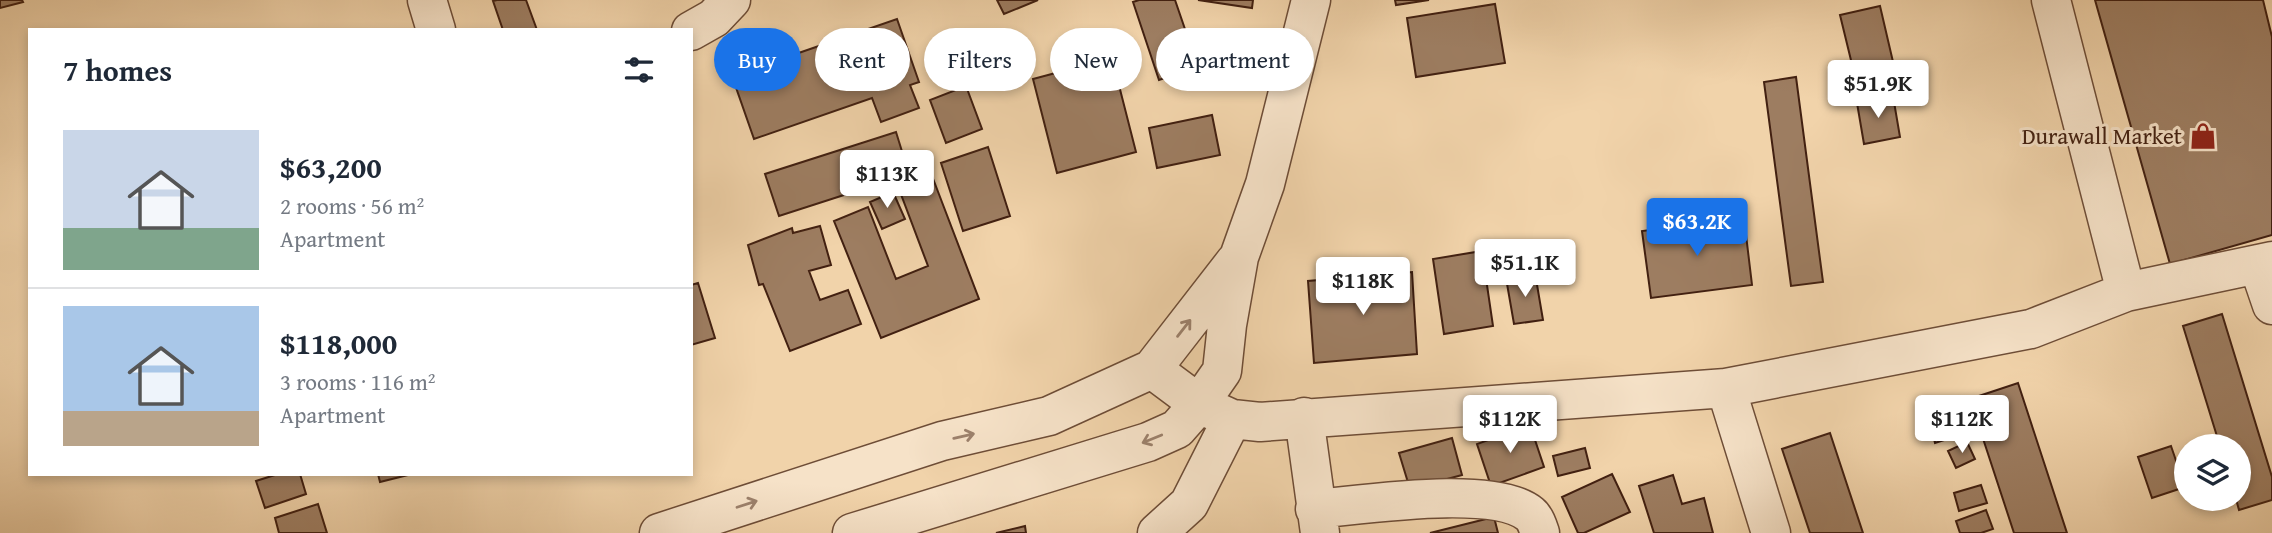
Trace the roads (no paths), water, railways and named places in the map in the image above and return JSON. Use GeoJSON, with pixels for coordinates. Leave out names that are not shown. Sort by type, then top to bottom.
{"type":"FeatureCollection","features":[{"type":"Feature","properties":{"kind":"street"},"geometry":{"type":"LineString","coordinates":[[427,0],[435,28]]}},
{"type":"Feature","properties":{"kind":"street"},"geometry":{"type":"LineString","coordinates":[[693,30],[714,18],[731,0]]}},
{"type":"Feature","properties":{"kind":"street"},"geometry":{"type":"LineString","coordinates":[[1157,533],[1189,504],[1215,412],[1239,257],[1265,184],[1311,0]]}},
{"type":"Feature","properties":{"kind":"street"},"geometry":{"type":"LineString","coordinates":[[2051,0],[2126,292]]}},
{"type":"Feature","properties":{"kind":"street"},"geometry":{"type":"LineString","coordinates":[[659,533],[942,441],[1049,416],[1152,369],[1239,257]]}},
{"type":"Feature","properties":{"kind":"street"},"geometry":{"type":"LineString","coordinates":[[1152,369],[1215,412],[1260,422],[1726,388],[2031,329],[2126,292],[2265,262],[2272,305]]}},
{"type":"Feature","properties":{"kind":"street"},"geometry":{"type":"LineString","coordinates":[[1726,388],[1771,533]]}},
{"type":"Feature","properties":{"kind":"street"},"geometry":{"type":"LineString","coordinates":[[852,533],[1148,442],[1215,412]]}},
{"type":"Feature","properties":{"kind":"street"},"geometry":{"type":"LineString","coordinates":[[1304,417],[1318,521],[1445,498],[1486,498],[1518,507],[1531,515],[1540,533]]}},
{"type":"Feature","properties":{"kind":"place","name":"Durawall Market"},"geometry":{"type":"Point","coordinates":[2203,136]}}]}
